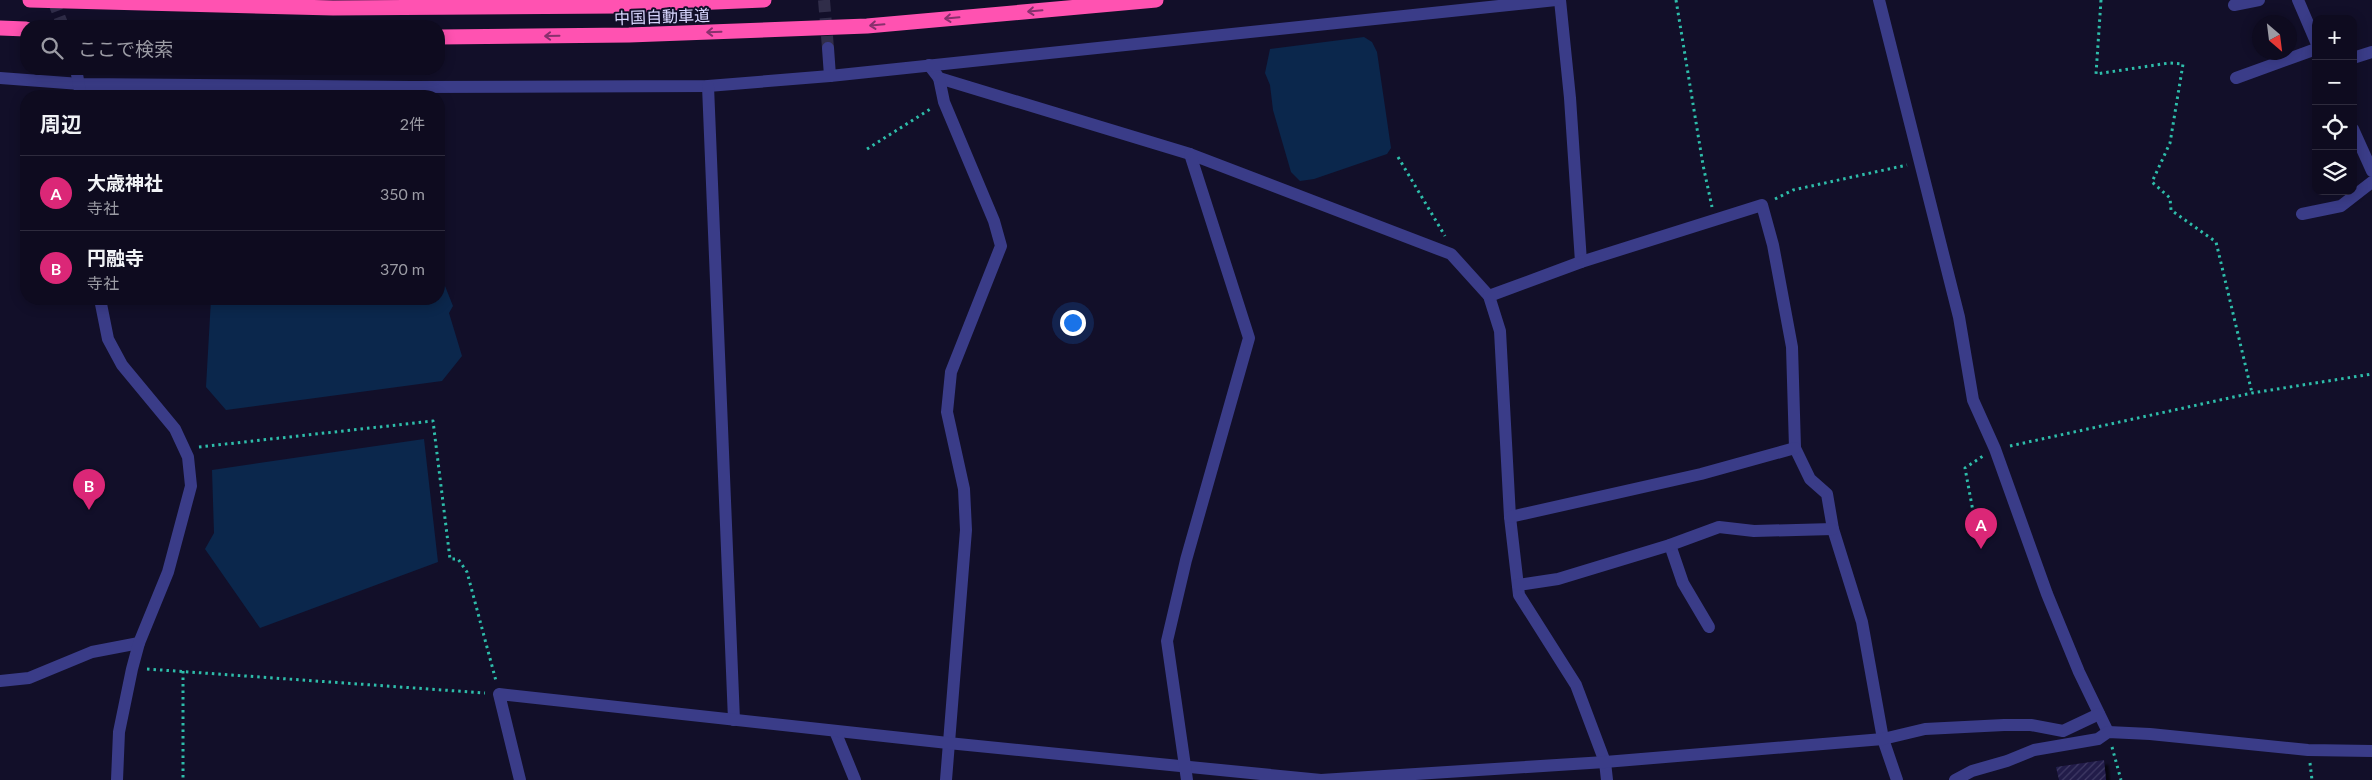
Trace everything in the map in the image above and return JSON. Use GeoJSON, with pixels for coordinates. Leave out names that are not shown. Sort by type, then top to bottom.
{"type":"FeatureCollection","features":[{"type":"Feature","properties":{"kind":"highway","name":"中国自動車道"},"geometry":{"type":"LineString","coordinates":[[30,0],[333,8],[619,6],[764,0]]}},
{"type":"Feature","properties":{"kind":"highway","name":"中国自動車道"},"geometry":{"type":"LineString","coordinates":[[445,38],[629,36],[857,26],[1156,0]]}},
{"type":"Feature","properties":{"kind":"highway"},"geometry":{"type":"LineString","coordinates":[[0,28],[20,29]]}},
{"type":"Feature","properties":{"kind":"street"},"geometry":{"type":"LineString","coordinates":[[0,78],[80,90],[708,86],[830,76],[1558,0],[1570,98],[1580,262]]}},
{"type":"Feature","properties":{"kind":"street"},"geometry":{"type":"LineString","coordinates":[[1878,0],[1959,316],[1972,400],[1995,449],[2047,594],[2108,732]]}},
{"type":"Feature","properties":{"kind":"street"},"geometry":{"type":"LineString","coordinates":[[2234,5],[2258,0]]}},
{"type":"Feature","properties":{"kind":"street"},"geometry":{"type":"LineString","coordinates":[[2298,0],[2312,33]]}},
{"type":"Feature","properties":{"kind":"street"},"geometry":{"type":"LineString","coordinates":[[828,48],[830,76]]}},
{"type":"Feature","properties":{"kind":"street"},"geometry":{"type":"LineString","coordinates":[[2236,78],[2312,51]]}},
{"type":"Feature","properties":{"kind":"street"},"geometry":{"type":"LineString","coordinates":[[2357,57],[2372,52]]}},
{"type":"Feature","properties":{"kind":"street"},"geometry":{"type":"LineString","coordinates":[[929,65],[939,78],[944,102],[994,221],[1001,246],[951,372],[947,412],[964,489],[966,530],[946,780]]}},
{"type":"Feature","properties":{"kind":"street"},"geometry":{"type":"LineString","coordinates":[[77,75],[80,90]]}},
{"type":"Feature","properties":{"kind":"street"},"geometry":{"type":"LineString","coordinates":[[939,78],[1190,154],[1451,254],[1488,296],[1500,331],[1510,516],[1519,595],[1576,685],[1605,762],[1607,780]]}},
{"type":"Feature","properties":{"kind":"street"},"geometry":{"type":"LineString","coordinates":[[708,86],[734,720]]}},
{"type":"Feature","properties":{"kind":"street"},"geometry":{"type":"LineString","coordinates":[[2357,138],[2372,171]]}},
{"type":"Feature","properties":{"kind":"street"},"geometry":{"type":"LineString","coordinates":[[1187,774],[1167,641],[1186,560],[1249,338],[1190,154]]}},
{"type":"Feature","properties":{"kind":"street"},"geometry":{"type":"LineString","coordinates":[[2302,214],[2341,206],[2372,182]]}},
{"type":"Feature","properties":{"kind":"street"},"geometry":{"type":"LineString","coordinates":[[1488,296],[1580,262],[1762,205],[1773,245],[1792,348],[1795,448],[1810,479],[1827,494],[1833,529],[1862,622],[1884,739],[1896,780]]}},
{"type":"Feature","properties":{"kind":"street"},"geometry":{"type":"LineString","coordinates":[[101,305],[108,339],[122,365],[175,429],[188,457],[191,486],[168,572],[139,643],[132,669],[119,732],[117,780]]}},
{"type":"Feature","properties":{"kind":"street"},"geometry":{"type":"LineString","coordinates":[[1510,516],[1701,474],[1795,448]]}},
{"type":"Feature","properties":{"kind":"street"},"geometry":{"type":"LineString","coordinates":[[1518,585],[1558,580],[1670,545],[1719,527],[1754,531],[1833,529]]}},
{"type":"Feature","properties":{"kind":"street"},"geometry":{"type":"LineString","coordinates":[[1670,545],[1683,583],[1709,627]]}},
{"type":"Feature","properties":{"kind":"street"},"geometry":{"type":"LineString","coordinates":[[0,681],[29,678],[92,652],[139,643]]}},
{"type":"Feature","properties":{"kind":"street"},"geometry":{"type":"LineString","coordinates":[[520,780],[499,694],[1075,755],[1187,774],[1321,780],[1605,762],[1884,739],[1925,729],[2031,725],[2063,732],[2099,714]]}},
{"type":"Feature","properties":{"kind":"street"},"geometry":{"type":"LineString","coordinates":[[836,731],[855,780]]}},
{"type":"Feature","properties":{"kind":"street"},"geometry":{"type":"LineString","coordinates":[[1955,780],[1972,771],[2007,761],[2034,750],[2098,739],[2108,732],[2150,734],[2308,750],[2372,751]]}},
{"type":"Feature","properties":{"kind":"path"},"geometry":{"type":"LineString","coordinates":[[1676,0],[1703,165],[1715,220]]}},
{"type":"Feature","properties":{"kind":"path"},"geometry":{"type":"LineString","coordinates":[[2101,0],[2096,74],[2169,63],[2184,64],[2170,143],[2152,182],[2170,198],[2171,210],[2216,242],[2252,393]]}},
{"type":"Feature","properties":{"kind":"path"},"geometry":{"type":"LineString","coordinates":[[867,149],[922,113],[944,102]]}},
{"type":"Feature","properties":{"kind":"path"},"geometry":{"type":"LineString","coordinates":[[1398,157],[1451,245],[1451,254]]}},
{"type":"Feature","properties":{"kind":"path"},"geometry":{"type":"LineString","coordinates":[[1762,205],[1793,190],[1920,162]]}},
{"type":"Feature","properties":{"kind":"path"},"geometry":{"type":"LineString","coordinates":[[1976,533],[1965,468],[1995,449],[2252,393],[2372,374]]}},
{"type":"Feature","properties":{"kind":"path"},"geometry":{"type":"LineString","coordinates":[[132,669],[183,670],[499,694],[467,572],[458,559],[450,559],[433,421],[193,448],[175,429]]}},
{"type":"Feature","properties":{"kind":"path"},"geometry":{"type":"LineString","coordinates":[[183,670],[183,780]]}},
{"type":"Feature","properties":{"kind":"path"},"geometry":{"type":"LineString","coordinates":[[2108,732],[2119,768],[2120,780]]}},
{"type":"Feature","properties":{"kind":"water"},"geometry":{"type":"Polygon","coordinates":[[[1364,37],[1372,42],[1377,52],[1391,148],[1387,154],[1314,179],[1300,181],[1291,172],[1273,110],[1270,85],[1265,73],[1270,49],[1364,37]]]}},
{"type":"Feature","properties":{"kind":"water"},"geometry":{"type":"Polygon","coordinates":[[[445,286],[453,306],[449,313],[462,356],[442,381],[226,410],[206,387],[211,305],[445,305],[445,286]]]}},
{"type":"Feature","properties":{"kind":"water"},"geometry":{"type":"Polygon","coordinates":[[[424,439],[438,562],[260,628],[205,549],[214,533],[212,470],[424,439]]]}},
{"type":"Feature","properties":{"kind":"building"},"geometry":{"type":"Polygon","coordinates":[[[2104,760],[2106,780],[2059,780],[2056,767],[2104,760]]]}},
{"type":"Feature","properties":{"kind":"tunnel"},"geometry":{"type":"LineString","coordinates":[[53,0],[61,20]]}},
{"type":"Feature","properties":{"kind":"tunnel"},"geometry":{"type":"LineString","coordinates":[[824,0],[828,48]]}},
{"type":"Feature","properties":{"kind":"place","name":"円融寺"},"geometry":{"type":"Point","coordinates":[89,510]}},
{"type":"Feature","properties":{"kind":"place","name":"大歳神社"},"geometry":{"type":"Point","coordinates":[1981,549]}}]}
